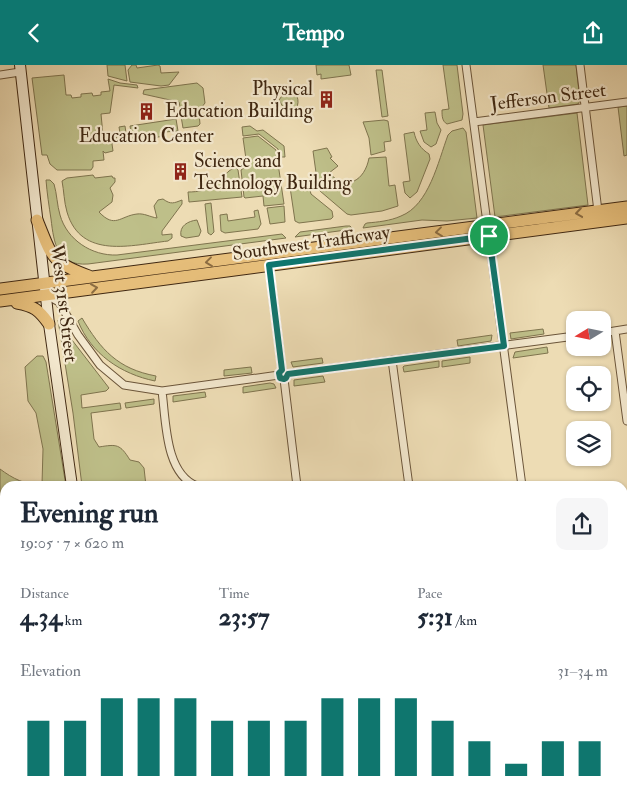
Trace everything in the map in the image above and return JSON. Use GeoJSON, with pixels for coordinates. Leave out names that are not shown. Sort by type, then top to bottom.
{"type":"FeatureCollection","features":[{"type":"Feature","properties":{"kind":"main road","name":"West 31st Street"},"geometry":{"type":"LineString","coordinates":[[20,69],[37,220],[41,287],[49,324],[71,481]]}},
{"type":"Feature","properties":{"kind":"main road","name":"Southwest Trafficway"},"geometry":{"type":"LineString","coordinates":[[0,289],[41,287],[269,265],[627,207]]}},
{"type":"Feature","properties":{"kind":"main road","name":"Southwest Trafficway"},"geometry":{"type":"LineString","coordinates":[[0,301],[41,287],[91,277],[488,231],[627,218]]}},
{"type":"Feature","properties":{"kind":"main road"},"geometry":{"type":"LineString","coordinates":[[37,220],[57,261],[91,277]]}},
{"type":"Feature","properties":{"kind":"main road"},"geometry":{"type":"LineString","coordinates":[[0,301],[30,305],[41,313],[49,324]]}},
{"type":"Feature","properties":{"kind":"street"},"geometry":{"type":"LineString","coordinates":[[466,65],[521,481]]}},
{"type":"Feature","properties":{"kind":"street"},"geometry":{"type":"LineString","coordinates":[[580,65],[598,211]]}},
{"type":"Feature","properties":{"kind":"street"},"geometry":{"type":"LineString","coordinates":[[0,75],[20,69]]}},
{"type":"Feature","properties":{"kind":"street","name":"Jefferson Street"},"geometry":{"type":"LineString","coordinates":[[474,122],[627,102]]}},
{"type":"Feature","properties":{"kind":"street"},"geometry":{"type":"LineString","coordinates":[[269,265],[296,481]]}},
{"type":"Feature","properties":{"kind":"street"},"geometry":{"type":"LineString","coordinates":[[41,287],[59,302],[78,335],[100,365],[124,385],[162,391],[566,337]]}},
{"type":"Feature","properties":{"kind":"street"},"geometry":{"type":"LineString","coordinates":[[611,332],[627,329]]}},
{"type":"Feature","properties":{"kind":"street"},"geometry":{"type":"LineString","coordinates":[[615,331],[627,421]]}},
{"type":"Feature","properties":{"kind":"street"},"geometry":{"type":"LineString","coordinates":[[392,360],[408,481]]}},
{"type":"Feature","properties":{"kind":"street"},"geometry":{"type":"LineString","coordinates":[[162,391],[171,455],[183,478],[188,481]]}},
{"type":"Feature","properties":{"kind":"green space"},"geometry":{"type":"Polygon","coordinates":[[[107,65],[125,65],[127,81],[108,76],[107,65]]]}},
{"type":"Feature","properties":{"kind":"green space"},"geometry":{"type":"Polygon","coordinates":[[[132,65],[136,65],[137,68],[158,65],[160,66],[161,73],[179,72],[169,85],[161,86],[130,82],[128,70],[132,65]]]}},
{"type":"Feature","properties":{"kind":"green space"},"geometry":{"type":"Polygon","coordinates":[[[316,65],[349,65],[351,75],[321,79],[321,74],[317,75],[316,65]]]}},
{"type":"Feature","properties":{"kind":"green space"},"geometry":{"type":"Polygon","coordinates":[[[443,65],[457,65],[463,114],[462,120],[447,124],[443,120],[442,114],[442,110],[449,109],[443,65]]]}},
{"type":"Feature","properties":{"kind":"green space"},"geometry":{"type":"Polygon","coordinates":[[[543,65],[576,65],[580,101],[578,104],[549,108],[543,65]]]}},
{"type":"Feature","properties":{"kind":"green space"},"geometry":{"type":"Polygon","coordinates":[[[376,70],[382,70],[388,116],[382,117],[376,70]]]}},
{"type":"Feature","properties":{"kind":"green space"},"geometry":{"type":"Polygon","coordinates":[[[64,75],[66,95],[71,95],[72,98],[81,97],[81,94],[92,93],[93,96],[101,95],[101,92],[110,91],[108,79],[137,85],[138,88],[114,85],[110,113],[101,114],[103,135],[117,134],[117,137],[112,144],[113,151],[105,153],[103,151],[104,160],[93,161],[91,170],[57,170],[50,164],[47,155],[42,155],[32,78],[64,75]]]}},
{"type":"Feature","properties":{"kind":"green space"},"geometry":{"type":"Polygon","coordinates":[[[197,83],[203,88],[205,103],[201,108],[181,111],[179,102],[143,94],[144,90],[197,83]]]}},
{"type":"Feature","properties":{"kind":"green space"},"geometry":{"type":"Polygon","coordinates":[[[289,86],[298,99],[296,109],[290,111],[283,107],[279,100],[289,86]]]}},
{"type":"Feature","properties":{"kind":"green space"},"geometry":{"type":"Polygon","coordinates":[[[627,106],[627,155],[624,156],[618,107],[627,106]]]}},
{"type":"Feature","properties":{"kind":"green space"},"geometry":{"type":"Polygon","coordinates":[[[435,112],[437,123],[441,130],[436,144],[431,147],[424,142],[420,131],[427,130],[425,113],[435,112]]]}},
{"type":"Feature","properties":{"kind":"green space"},"geometry":{"type":"Polygon","coordinates":[[[199,113],[200,124],[198,126],[183,128],[181,116],[199,113]]]}},
{"type":"Feature","properties":{"kind":"green space"},"geometry":{"type":"Polygon","coordinates":[[[577,113],[588,205],[495,217],[483,125],[577,113]]]}},
{"type":"Feature","properties":{"kind":"green space"},"geometry":{"type":"Polygon","coordinates":[[[176,119],[178,131],[164,132],[164,136],[134,141],[130,138],[121,139],[119,127],[125,126],[126,133],[131,132],[130,126],[176,119]]]}},
{"type":"Feature","properties":{"kind":"green space"},"geometry":{"type":"Polygon","coordinates":[[[388,121],[391,141],[384,142],[385,151],[371,155],[369,138],[363,122],[388,121]]]}},
{"type":"Feature","properties":{"kind":"green space"},"geometry":{"type":"Polygon","coordinates":[[[250,126],[257,131],[263,130],[284,146],[285,157],[280,157],[278,149],[259,134],[243,136],[242,127],[250,126]]]}},
{"type":"Feature","properties":{"kind":"green space"},"geometry":{"type":"Polygon","coordinates":[[[463,128],[466,132],[477,218],[447,221],[422,220],[363,228],[367,223],[401,216],[419,203],[426,193],[436,170],[448,135],[452,131],[463,128]]]}},
{"type":"Feature","properties":{"kind":"green space"},"geometry":{"type":"Polygon","coordinates":[[[414,132],[421,147],[429,154],[430,159],[417,192],[410,198],[405,193],[403,182],[410,181],[404,134],[414,132]]]}},
{"type":"Feature","properties":{"kind":"green space"},"geometry":{"type":"Polygon","coordinates":[[[258,136],[276,150],[284,204],[264,206],[263,196],[244,197],[241,170],[247,166],[243,138],[258,136]]]}},
{"type":"Feature","properties":{"kind":"green space"},"geometry":{"type":"Polygon","coordinates":[[[327,148],[332,157],[330,158],[338,166],[329,173],[342,182],[354,181],[359,177],[364,172],[369,158],[386,157],[389,186],[395,185],[398,206],[382,211],[347,214],[320,191],[318,187],[313,151],[327,148]]]}},
{"type":"Feature","properties":{"kind":"green space"},"geometry":{"type":"Polygon","coordinates":[[[236,168],[238,170],[242,197],[189,202],[188,192],[210,188],[217,184],[230,170],[236,168]]]}},
{"type":"Feature","properties":{"kind":"green space"},"geometry":{"type":"Polygon","coordinates":[[[93,175],[95,178],[112,176],[115,178],[115,182],[110,188],[113,195],[112,202],[99,212],[109,220],[114,221],[140,214],[157,218],[154,206],[158,200],[163,199],[172,203],[182,200],[182,204],[162,231],[162,235],[172,234],[172,238],[168,241],[139,245],[109,246],[96,243],[84,237],[74,227],[67,212],[62,181],[67,178],[93,175]]]}},
{"type":"Feature","properties":{"kind":"green space"},"geometry":{"type":"Polygon","coordinates":[[[46,180],[50,180],[54,184],[60,215],[68,232],[82,245],[99,253],[117,255],[282,234],[286,238],[78,264],[63,257],[56,245],[46,180]]]}},
{"type":"Feature","properties":{"kind":"green space"},"geometry":{"type":"Polygon","coordinates":[[[293,183],[308,183],[311,194],[332,211],[333,217],[331,219],[299,223],[295,221],[290,187],[293,183]]]}},
{"type":"Feature","properties":{"kind":"green space"},"geometry":{"type":"Polygon","coordinates":[[[211,203],[214,232],[211,235],[208,233],[205,204],[211,203]]]}},
{"type":"Feature","properties":{"kind":"green space"},"geometry":{"type":"Polygon","coordinates":[[[284,206],[285,222],[270,224],[267,208],[284,206]]]}},
{"type":"Feature","properties":{"kind":"green space"},"geometry":{"type":"Polygon","coordinates":[[[258,210],[261,224],[258,229],[225,233],[221,231],[220,215],[227,214],[228,221],[255,217],[254,211],[258,210]]]}},
{"type":"Feature","properties":{"kind":"green space"},"geometry":{"type":"Polygon","coordinates":[[[197,220],[201,231],[199,236],[186,238],[181,236],[181,229],[185,225],[197,220]]]}},
{"type":"Feature","properties":{"kind":"green space"},"geometry":{"type":"Polygon","coordinates":[[[350,226],[353,229],[295,237],[300,232],[350,226]]]}},
{"type":"Feature","properties":{"kind":"green space"},"geometry":{"type":"Polygon","coordinates":[[[82,318],[96,340],[112,356],[131,368],[156,376],[155,381],[142,378],[119,368],[99,353],[84,333],[78,321],[82,318]]]}},
{"type":"Feature","properties":{"kind":"green space"},"geometry":{"type":"Polygon","coordinates":[[[60,319],[72,340],[109,388],[106,391],[81,395],[82,408],[120,403],[121,409],[91,413],[94,439],[99,447],[118,446],[130,460],[139,462],[144,468],[145,481],[81,481],[58,320],[60,319]]]}},
{"type":"Feature","properties":{"kind":"green space"},"geometry":{"type":"Polygon","coordinates":[[[543,329],[544,334],[511,339],[510,333],[543,329]]]}},
{"type":"Feature","properties":{"kind":"green space"},"geometry":{"type":"Polygon","coordinates":[[[492,335],[491,341],[458,346],[457,340],[492,335]]]}},
{"type":"Feature","properties":{"kind":"green space"},"geometry":{"type":"Polygon","coordinates":[[[547,347],[548,353],[513,358],[515,352],[547,347]]]}},
{"type":"Feature","properties":{"kind":"green space"},"geometry":{"type":"Polygon","coordinates":[[[37,356],[43,356],[46,362],[65,481],[42,481],[43,449],[36,413],[28,401],[25,367],[37,356]]]}},
{"type":"Feature","properties":{"kind":"green space"},"geometry":{"type":"Polygon","coordinates":[[[470,357],[470,363],[442,367],[442,361],[470,357]]]}},
{"type":"Feature","properties":{"kind":"green space"},"geometry":{"type":"Polygon","coordinates":[[[322,358],[323,363],[293,367],[291,362],[322,358]]]}},
{"type":"Feature","properties":{"kind":"green space"},"geometry":{"type":"Polygon","coordinates":[[[439,361],[439,367],[404,372],[404,366],[439,361]]]}},
{"type":"Feature","properties":{"kind":"green space"},"geometry":{"type":"Polygon","coordinates":[[[251,367],[252,373],[224,376],[224,370],[251,367]]]}},
{"type":"Feature","properties":{"kind":"green space"},"geometry":{"type":"Polygon","coordinates":[[[323,376],[325,382],[294,386],[294,380],[323,376]]]}},
{"type":"Feature","properties":{"kind":"green space"},"geometry":{"type":"Polygon","coordinates":[[[274,384],[276,388],[243,393],[243,387],[274,384]]]}},
{"type":"Feature","properties":{"kind":"green space"},"geometry":{"type":"Polygon","coordinates":[[[205,392],[206,397],[173,402],[173,396],[205,392]]]}},
{"type":"Feature","properties":{"kind":"green space"},"geometry":{"type":"Polygon","coordinates":[[[154,399],[154,404],[126,408],[125,403],[154,399]]]}},
{"type":"Feature","properties":{"kind":"green space"},"geometry":{"type":"Polygon","coordinates":[[[0,469],[20,481],[0,481],[0,469]]]}},
{"type":"Feature","properties":{"kind":"place","name":"Physical Education Building"},"geometry":{"type":"Point","coordinates":[327,99]}},
{"type":"Feature","properties":{"kind":"place","name":"Education Center"},"geometry":{"type":"Point","coordinates":[146,112]}},
{"type":"Feature","properties":{"kind":"place","name":"Science and Technology Building"},"geometry":{"type":"Point","coordinates":[180,171]}},
{"type":"Feature","properties":{"kind":"route"},"geometry":{"type":"LineString","coordinates":[[489,236],[504,346],[288,374],[286,378],[280,378],[279,373],[282,370],[269,265],[489,236]]}}]}
